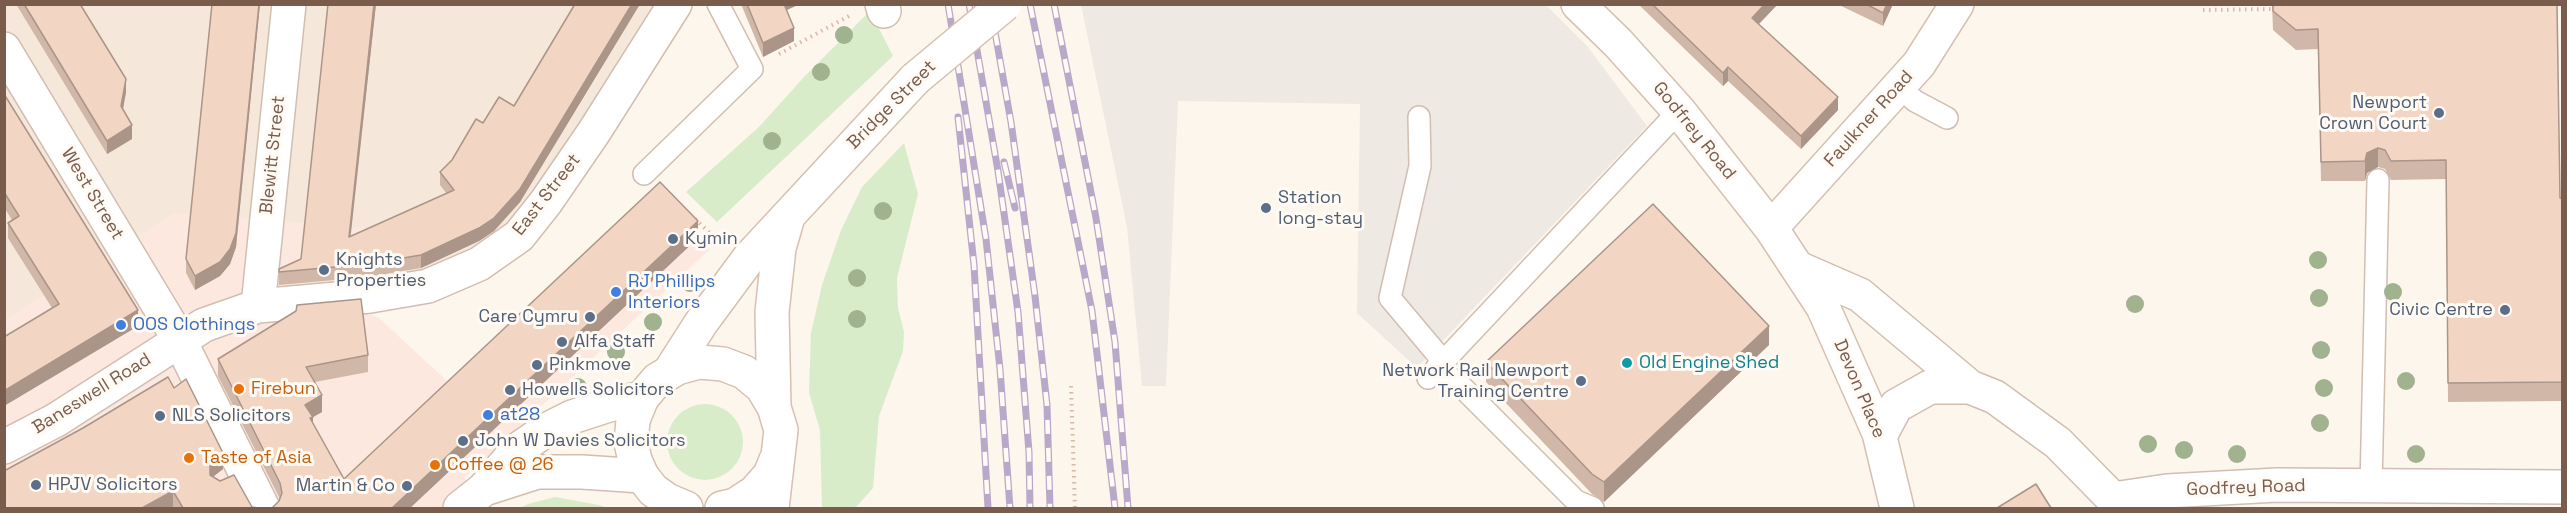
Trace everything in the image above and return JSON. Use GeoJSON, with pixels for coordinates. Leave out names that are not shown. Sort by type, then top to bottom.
{"type":"FeatureCollection","features":[{"type":"Feature","properties":{"kind":"street","name":"Blewitt Street"},"geometry":{"type":"LineString","coordinates":[[258,306],[289,4]]}},
{"type":"Feature","properties":{"kind":"street","name":"East Street"},"geometry":{"type":"LineString","coordinates":[[179,339],[204,325],[258,306],[370,296],[428,286],[479,264],[519,236],[546,202],[594,132],[675,4]]}},
{"type":"Feature","properties":{"kind":"street","name":"Bridge Street"},"geometry":{"type":"LineString","coordinates":[[669,373],[701,323],[749,258],[841,156],[915,79],[1005,4]]}},
{"type":"Feature","properties":{"kind":"street","name":"Godfrey Road"},"geometry":{"type":"LineString","coordinates":[[1578,4],[1618,43],[1679,111],[1771,228],[1823,307]]}},
{"type":"Feature","properties":{"kind":"street","name":"Faulkner Road"},"geometry":{"type":"LineString","coordinates":[[1771,228],[1919,64],[1957,4]]}},
{"type":"Feature","properties":{"kind":"street","name":"West Street"},"geometry":{"type":"LineString","coordinates":[[4,49],[179,339],[236,477],[263,508]]}},
{"type":"Feature","properties":{"kind":"street","name":"Bridge Street"},"geometry":{"type":"LineString","coordinates":[[774,407],[772,312],[779,248],[788,216]]}},
{"type":"Feature","properties":{"kind":"street","name":"Godfrey Road"},"geometry":{"type":"LineString","coordinates":[[1798,268],[1860,295],[1970,387],[1995,397],[2058,443],[2114,504],[2167,491],[2277,485],[2562,487]]}},
{"type":"Feature","properties":{"kind":"street","name":"Devon Place"},"geometry":{"type":"LineString","coordinates":[[1823,307],[1880,436],[1897,508]]}},
{"type":"Feature","properties":{"kind":"street","name":"Baneswell Road"},"geometry":{"type":"LineString","coordinates":[[4,447],[56,420],[179,339]]}},
{"type":"Feature","properties":{"kind":"street"},"geometry":{"type":"LineString","coordinates":[[675,506],[653,490],[642,476],[631,443],[633,420],[642,398],[657,380],[677,368],[699,362],[723,363],[744,372],[762,387],[774,407],[781,430],[772,508]]}},
{"type":"Feature","properties":{"kind":"street","name":"Godfrey Road"},"geometry":{"type":"LineString","coordinates":[[1880,436],[1896,406],[1930,387],[1970,387]]}},
{"type":"Feature","properties":{"kind":"street"},"geometry":{"type":"LineString","coordinates":[[472,499],[516,450],[546,430],[572,417],[609,405],[642,398]]}},
{"type":"Feature","properties":{"kind":"street"},"geometry":{"type":"LineString","coordinates":[[722,508],[735,505],[755,492],[770,475],[779,453]]}},
{"type":"Feature","properties":{"kind":"street"},"geometry":{"type":"LineString","coordinates":[[472,499],[537,472],[642,476]]}},
{"type":"Feature","properties":{"kind":"lane"},"geometry":{"type":"LineString","coordinates":[[644,174],[752,69],[718,4]]}},
{"type":"Feature","properties":{"kind":"lane"},"geometry":{"type":"LineString","coordinates":[[1898,86],[1915,101],[1947,118]]}},
{"type":"Feature","properties":{"kind":"lane"},"geometry":{"type":"LineString","coordinates":[[1436,369],[1679,111]]}},
{"type":"Feature","properties":{"kind":"lane"},"geometry":{"type":"LineString","coordinates":[[1419,117],[1420,166],[1390,298],[1436,369],[1463,388],[1576,501],[1593,508]]}},
{"type":"Feature","properties":{"kind":"lane"},"geometry":{"type":"LineString","coordinates":[[2371,486],[2378,180]]}},
{"type":"Feature","properties":{"kind":"path"},"geometry":{"type":"LineString","coordinates":[[2203,10],[2272,9]]}},
{"type":"Feature","properties":{"kind":"path"},"geometry":{"type":"LineString","coordinates":[[752,69],[850,15]]}},
{"type":"Feature","properties":{"kind":"path"},"geometry":{"type":"LineString","coordinates":[[692,216],[714,237]]}},
{"type":"Feature","properties":{"kind":"path"},"geometry":{"type":"LineString","coordinates":[[1071,386],[1075,508]]}},
{"type":"Feature","properties":{"kind":"shaded area"},"geometry":{"type":"Polygon","coordinates":[[[5,5],[675,5],[519,236],[5,447],[5,5]]]}},
{"type":"Feature","properties":{"kind":"shaded area"},"geometry":{"type":"Polygon","coordinates":[[[1081,5],[1546,5],[1588,47],[1647,126],[1417,368],[1357,313],[1360,104],[1178,101],[1166,386],[1142,386],[1127,227],[1081,5]]]}},
{"type":"Feature","properties":{"kind":"shaded area"},"geometry":{"type":"Polygon","coordinates":[[[660,199],[710,249],[464,478],[491,508],[5,508],[5,320],[175,213],[365,228],[364,312],[379,318],[456,389],[660,199]]]}},
{"type":"Feature","properties":{"kind":"green space"},"geometry":{"type":"Polygon","coordinates":[[[870,11],[893,56],[717,222],[686,192],[759,127],[804,77],[870,11]]]}},
{"type":"Feature","properties":{"kind":"green space"},"geometry":{"type":"Polygon","coordinates":[[[904,143],[918,194],[897,278],[898,308],[904,332],[903,351],[879,416],[873,488],[857,506],[822,508],[820,430],[809,393],[811,333],[822,285],[841,230],[862,187],[904,143]]]}},
{"type":"Feature","properties":{"kind":"green space"},"geometry":{"type":"Polygon","coordinates":[[[705,404],[719,407],[732,415],[740,428],[743,442],[740,456],[732,469],[719,477],[705,480],[691,477],[678,469],[670,456],[667,442],[670,428],[678,415],[691,407],[705,404]]]}},
{"type":"Feature","properties":{"kind":"green space"},"geometry":{"type":"Polygon","coordinates":[[[555,497],[599,505],[608,508],[520,508],[555,497]]]}},
{"type":"Feature","properties":{"kind":"building"},"geometry":{"type":"Polygon","coordinates":[[[24,4],[80,4],[126,79],[121,106],[132,125],[107,141],[24,4]]]}},
{"type":"Feature","properties":{"kind":"building"},"geometry":{"type":"Polygon","coordinates":[[[212,4],[259,4],[236,233],[230,249],[220,262],[195,276],[186,259],[212,4]]]}},
{"type":"Feature","properties":{"kind":"building"},"geometry":{"type":"Polygon","coordinates":[[[328,4],[374,4],[349,237],[454,190],[440,172],[452,160],[476,119],[483,123],[499,97],[514,106],[575,4],[632,4],[520,189],[494,218],[479,228],[421,255],[368,264],[279,272],[279,269],[301,259],[328,4]]]}},
{"type":"Feature","properties":{"kind":"building"},"geometry":{"type":"Polygon","coordinates":[[[747,4],[784,4],[794,28],[763,43],[747,4]]]}},
{"type":"Feature","properties":{"kind":"building"},"geometry":{"type":"Polygon","coordinates":[[[1652,4],[1765,4],[1752,18],[1838,97],[1801,136],[1728,67],[1723,73],[1652,4]]]}},
{"type":"Feature","properties":{"kind":"building"},"geometry":{"type":"Polygon","coordinates":[[[1866,4],[1887,4],[1883,13],[1866,4]]]}},
{"type":"Feature","properties":{"kind":"building","name":"Newport Crown Court"},"geometry":{"type":"Polygon","coordinates":[[[2273,4],[2557,4],[2560,198],[2562,198],[2562,382],[2448,383],[2446,160],[2391,161],[2385,150],[2378,148],[2367,153],[2365,161],[2321,162],[2318,29],[2296,30],[2273,11],[2273,4]]]}},
{"type":"Feature","properties":{"kind":"building"},"geometry":{"type":"Polygon","coordinates":[[[4,94],[138,310],[4,391],[4,337],[59,304],[8,223],[19,216],[4,192],[4,94]]]}},
{"type":"Feature","properties":{"kind":"building"},"geometry":{"type":"Polygon","coordinates":[[[660,182],[698,221],[392,508],[272,508],[279,501],[282,493],[280,483],[218,359],[296,311],[297,305],[361,299],[368,355],[306,367],[322,395],[305,405],[344,479],[660,182]]]}},
{"type":"Feature","properties":{"kind":"building","name":"Old Engine Shed"},"geometry":{"type":"Polygon","coordinates":[[[1653,204],[1769,326],[1604,482],[1592,474],[1486,362],[1653,204]]]}},
{"type":"Feature","properties":{"kind":"building"},"geometry":{"type":"Polygon","coordinates":[[[168,377],[174,388],[186,379],[223,453],[210,462],[210,475],[220,481],[234,475],[252,507],[258,508],[183,508],[173,491],[142,508],[4,508],[4,471],[83,428],[168,377]]]}},
{"type":"Feature","properties":{"kind":"building"},"geometry":{"type":"Polygon","coordinates":[[[2036,484],[2051,508],[1997,508],[2036,484]]]}},
{"type":"Feature","properties":{"kind":"railway"},"geometry":{"type":"LineString","coordinates":[[948,4],[986,239],[1000,369],[1010,508]]}},
{"type":"Feature","properties":{"kind":"railway"},"geometry":{"type":"LineString","coordinates":[[969,4],[998,171],[1018,312],[1029,452],[1030,508]]}},
{"type":"Feature","properties":{"kind":"railway"},"geometry":{"type":"LineString","coordinates":[[990,4],[1011,122],[1035,296],[1047,405],[1050,508]]}},
{"type":"Feature","properties":{"kind":"railway"},"geometry":{"type":"LineString","coordinates":[[1030,4],[1092,311],[1115,508]]}},
{"type":"Feature","properties":{"kind":"railway"},"geometry":{"type":"LineString","coordinates":[[1054,4],[1096,218],[1115,342],[1128,508]]}},
{"type":"Feature","properties":{"kind":"railway"},"geometry":{"type":"LineString","coordinates":[[958,117],[974,265],[988,508]]}},
{"type":"Feature","properties":{"kind":"railway"},"geometry":{"type":"LineString","coordinates":[[1004,162],[1015,208]]}},
{"type":"Feature","properties":{"kind":"place","name":"Newport Crown Court"},"geometry":{"type":"Point","coordinates":[2439,113]}},
{"type":"Feature","properties":{"kind":"place","name":"Station long-stay"},"geometry":{"type":"Point","coordinates":[1266,208]}},
{"type":"Feature","properties":{"kind":"place","name":"Kymin"},"geometry":{"type":"Point","coordinates":[673,239]}},
{"type":"Feature","properties":{"kind":"place","name":"Knights Properties"},"geometry":{"type":"Point","coordinates":[324,270]}},
{"type":"Feature","properties":{"kind":"place","name":"RJ Phillips Interiors"},"geometry":{"type":"Point","coordinates":[616,292]}},
{"type":"Feature","properties":{"kind":"place","name":"Civic Centre"},"geometry":{"type":"Point","coordinates":[2505,310]}},
{"type":"Feature","properties":{"kind":"place","name":"Care Cymru"},"geometry":{"type":"Point","coordinates":[590,317]}},
{"type":"Feature","properties":{"kind":"place","name":"OOS Clothings"},"geometry":{"type":"Point","coordinates":[121,325]}},
{"type":"Feature","properties":{"kind":"place","name":"Alfa Staff"},"geometry":{"type":"Point","coordinates":[562,342]}},
{"type":"Feature","properties":{"kind":"place","name":"Old Engine Shed"},"geometry":{"type":"Point","coordinates":[1627,363]}},
{"type":"Feature","properties":{"kind":"place","name":"Pinkmove"},"geometry":{"type":"Point","coordinates":[537,365]}},
{"type":"Feature","properties":{"kind":"place","name":"Network Rail Newport Training Centre"},"geometry":{"type":"Point","coordinates":[1581,381]}},
{"type":"Feature","properties":{"kind":"place","name":"Firebun"},"geometry":{"type":"Point","coordinates":[239,389]}},
{"type":"Feature","properties":{"kind":"place","name":"Howells Solicitors"},"geometry":{"type":"Point","coordinates":[510,390]}},
{"type":"Feature","properties":{"kind":"place","name":"at28"},"geometry":{"type":"Point","coordinates":[488,415]}},
{"type":"Feature","properties":{"kind":"place","name":"NLS Solicitors"},"geometry":{"type":"Point","coordinates":[160,416]}},
{"type":"Feature","properties":{"kind":"place","name":"John W Davies Solicitors"},"geometry":{"type":"Point","coordinates":[463,441]}},
{"type":"Feature","properties":{"kind":"place","name":"Taste of Asia"},"geometry":{"type":"Point","coordinates":[189,458]}},
{"type":"Feature","properties":{"kind":"place","name":"Coffee @ 26"},"geometry":{"type":"Point","coordinates":[435,465]}},
{"type":"Feature","properties":{"kind":"place","name":"HPJV Solicitors"},"geometry":{"type":"Point","coordinates":[36,485]}},
{"type":"Feature","properties":{"kind":"place","name":"Martin & Co"},"geometry":{"type":"Point","coordinates":[407,486]}}]}
